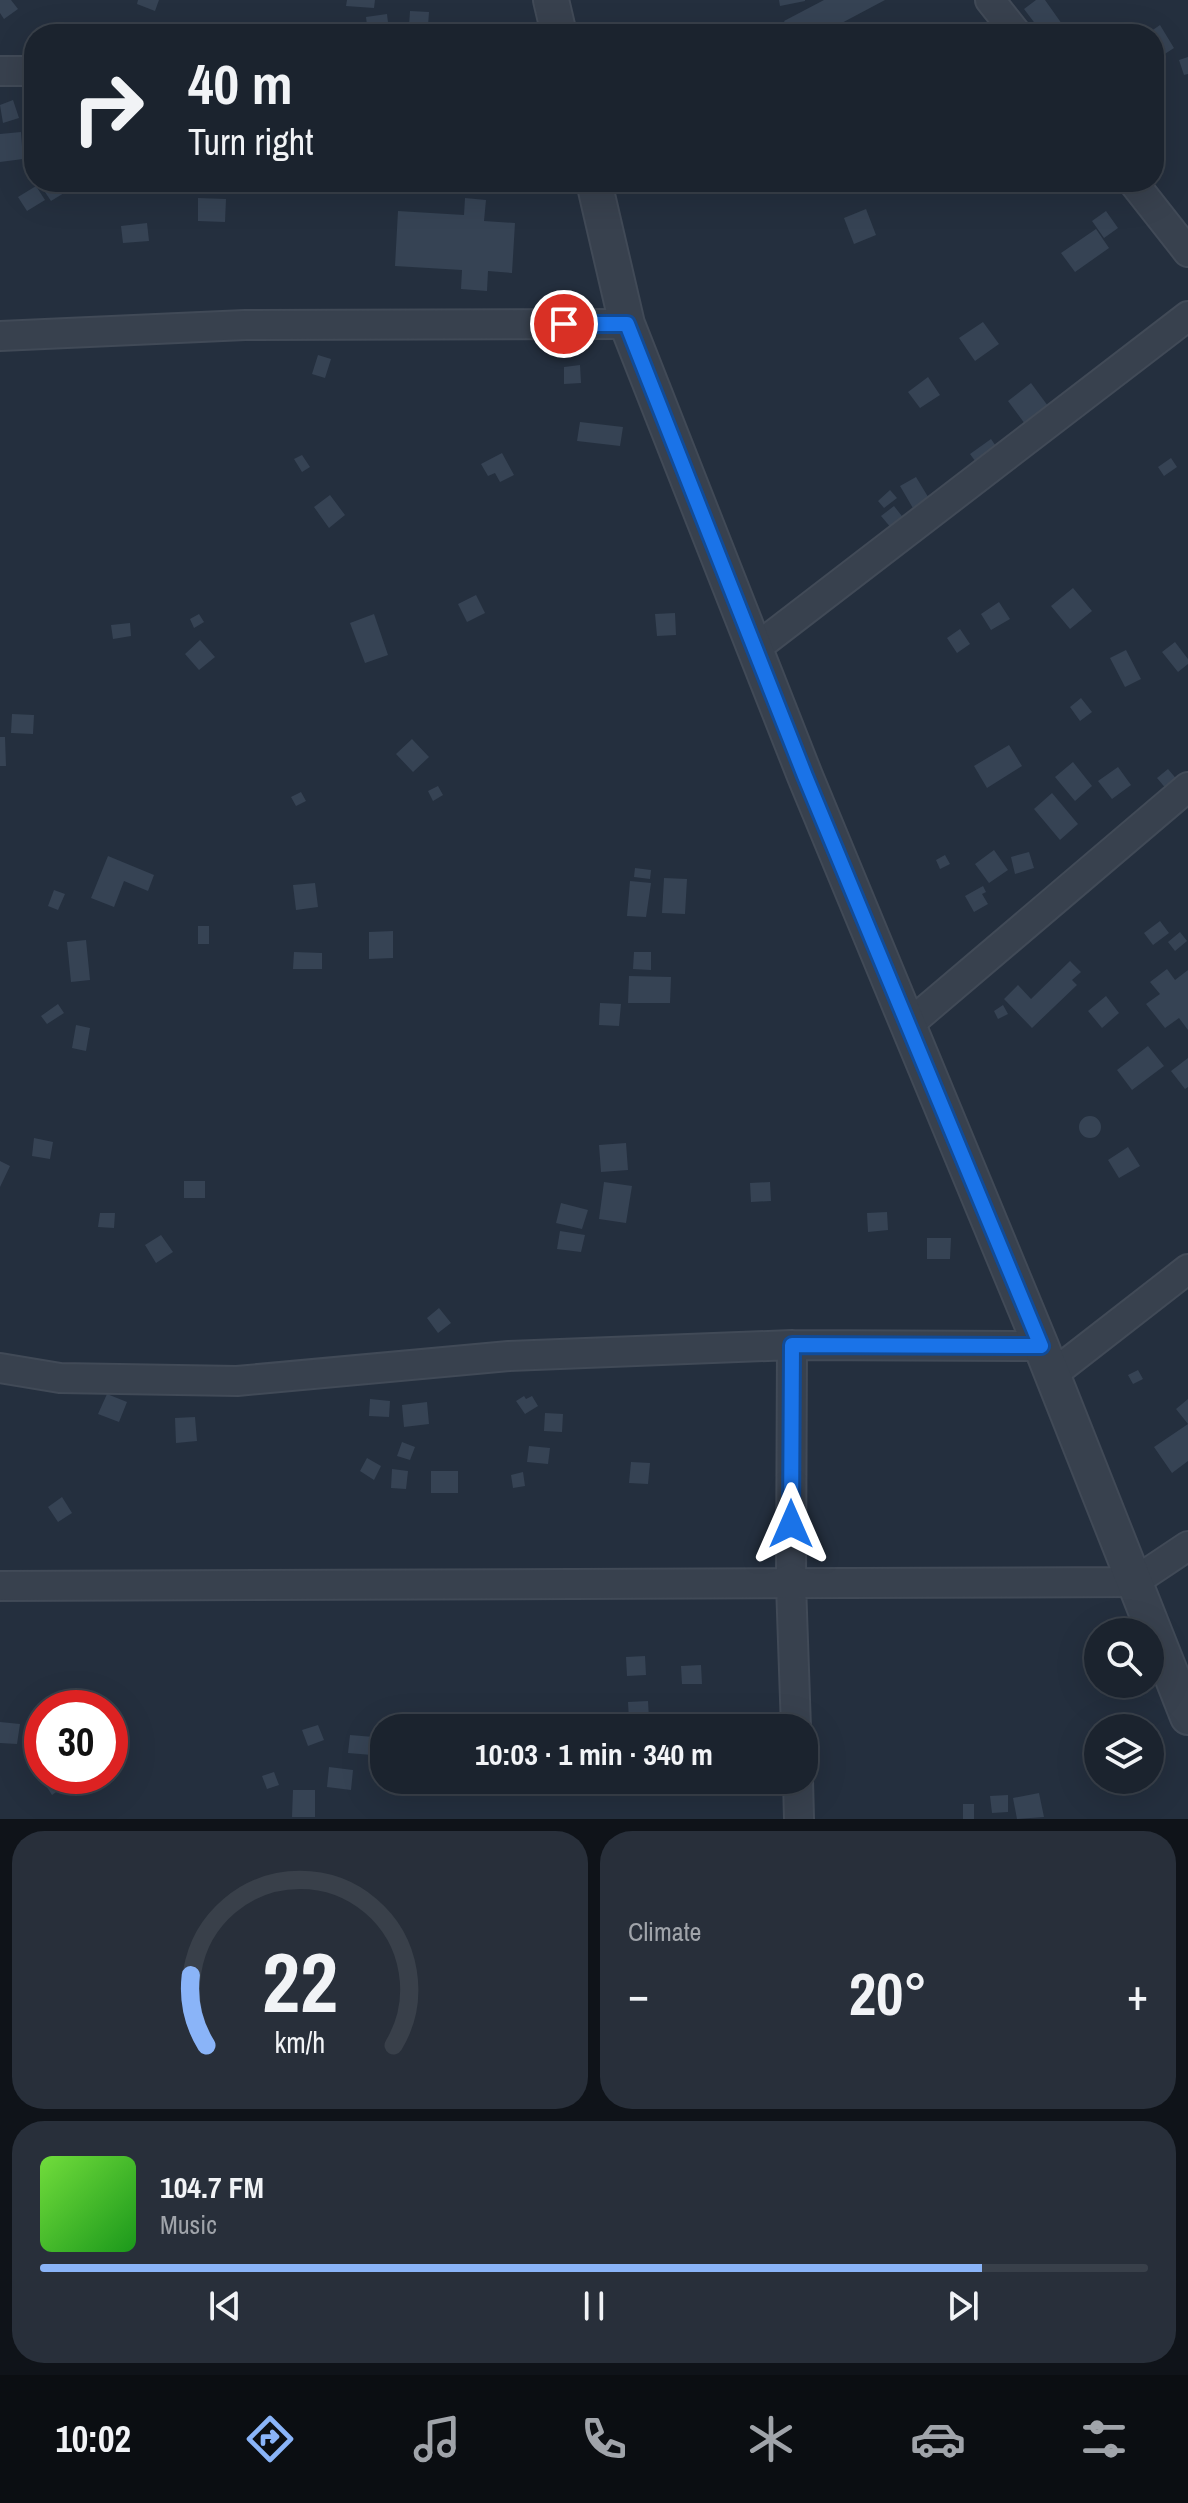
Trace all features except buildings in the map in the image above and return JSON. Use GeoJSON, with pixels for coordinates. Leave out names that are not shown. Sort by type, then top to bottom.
{"type":"FeatureCollection","features":[{"type":"Feature","properties":{"kind":"street"},"geometry":{"type":"LineString","coordinates":[[551,0],[557,24]]}},
{"type":"Feature","properties":{"kind":"street"},"geometry":{"type":"LineString","coordinates":[[990,0],[1009,24]]}},
{"type":"Feature","properties":{"kind":"street"},"geometry":{"type":"LineString","coordinates":[[0,71],[24,71]]}},
{"type":"Feature","properties":{"kind":"street"},"geometry":{"type":"LineString","coordinates":[[596,192],[627,324],[805,776],[1047,1360],[1188,1717]]}},
{"type":"Feature","properties":{"kind":"street"},"geometry":{"type":"LineString","coordinates":[[1141,192],[1188,252]]}},
{"type":"Feature","properties":{"kind":"street"},"geometry":{"type":"LineString","coordinates":[[756,648],[1188,316]]}},
{"type":"Feature","properties":{"kind":"street"},"geometry":{"type":"LineString","coordinates":[[0,336],[245,325],[627,324]]}},
{"type":"Feature","properties":{"kind":"street"},"geometry":{"type":"LineString","coordinates":[[908,1025],[1188,787]]}},
{"type":"Feature","properties":{"kind":"street"},"geometry":{"type":"LineString","coordinates":[[0,1368],[60,1378],[237,1381],[509,1356],[792,1345],[1047,1360],[1188,1269]]}},
{"type":"Feature","properties":{"kind":"street"},"geometry":{"type":"LineString","coordinates":[[792,1345],[791,1584],[796,1714]]}},
{"type":"Feature","properties":{"kind":"street"},"geometry":{"type":"LineString","coordinates":[[0,1586],[1134,1582],[1188,1546]]}},
{"type":"Feature","properties":{"kind":"street"},"geometry":{"type":"LineString","coordinates":[[798,1794],[799,1819]]}},
{"type":"Feature","properties":{"kind":"route"},"geometry":{"type":"LineString","coordinates":[[564,324],[627,324],[805,776],[1041,1346],[792,1345],[791,1524]]}}]}
